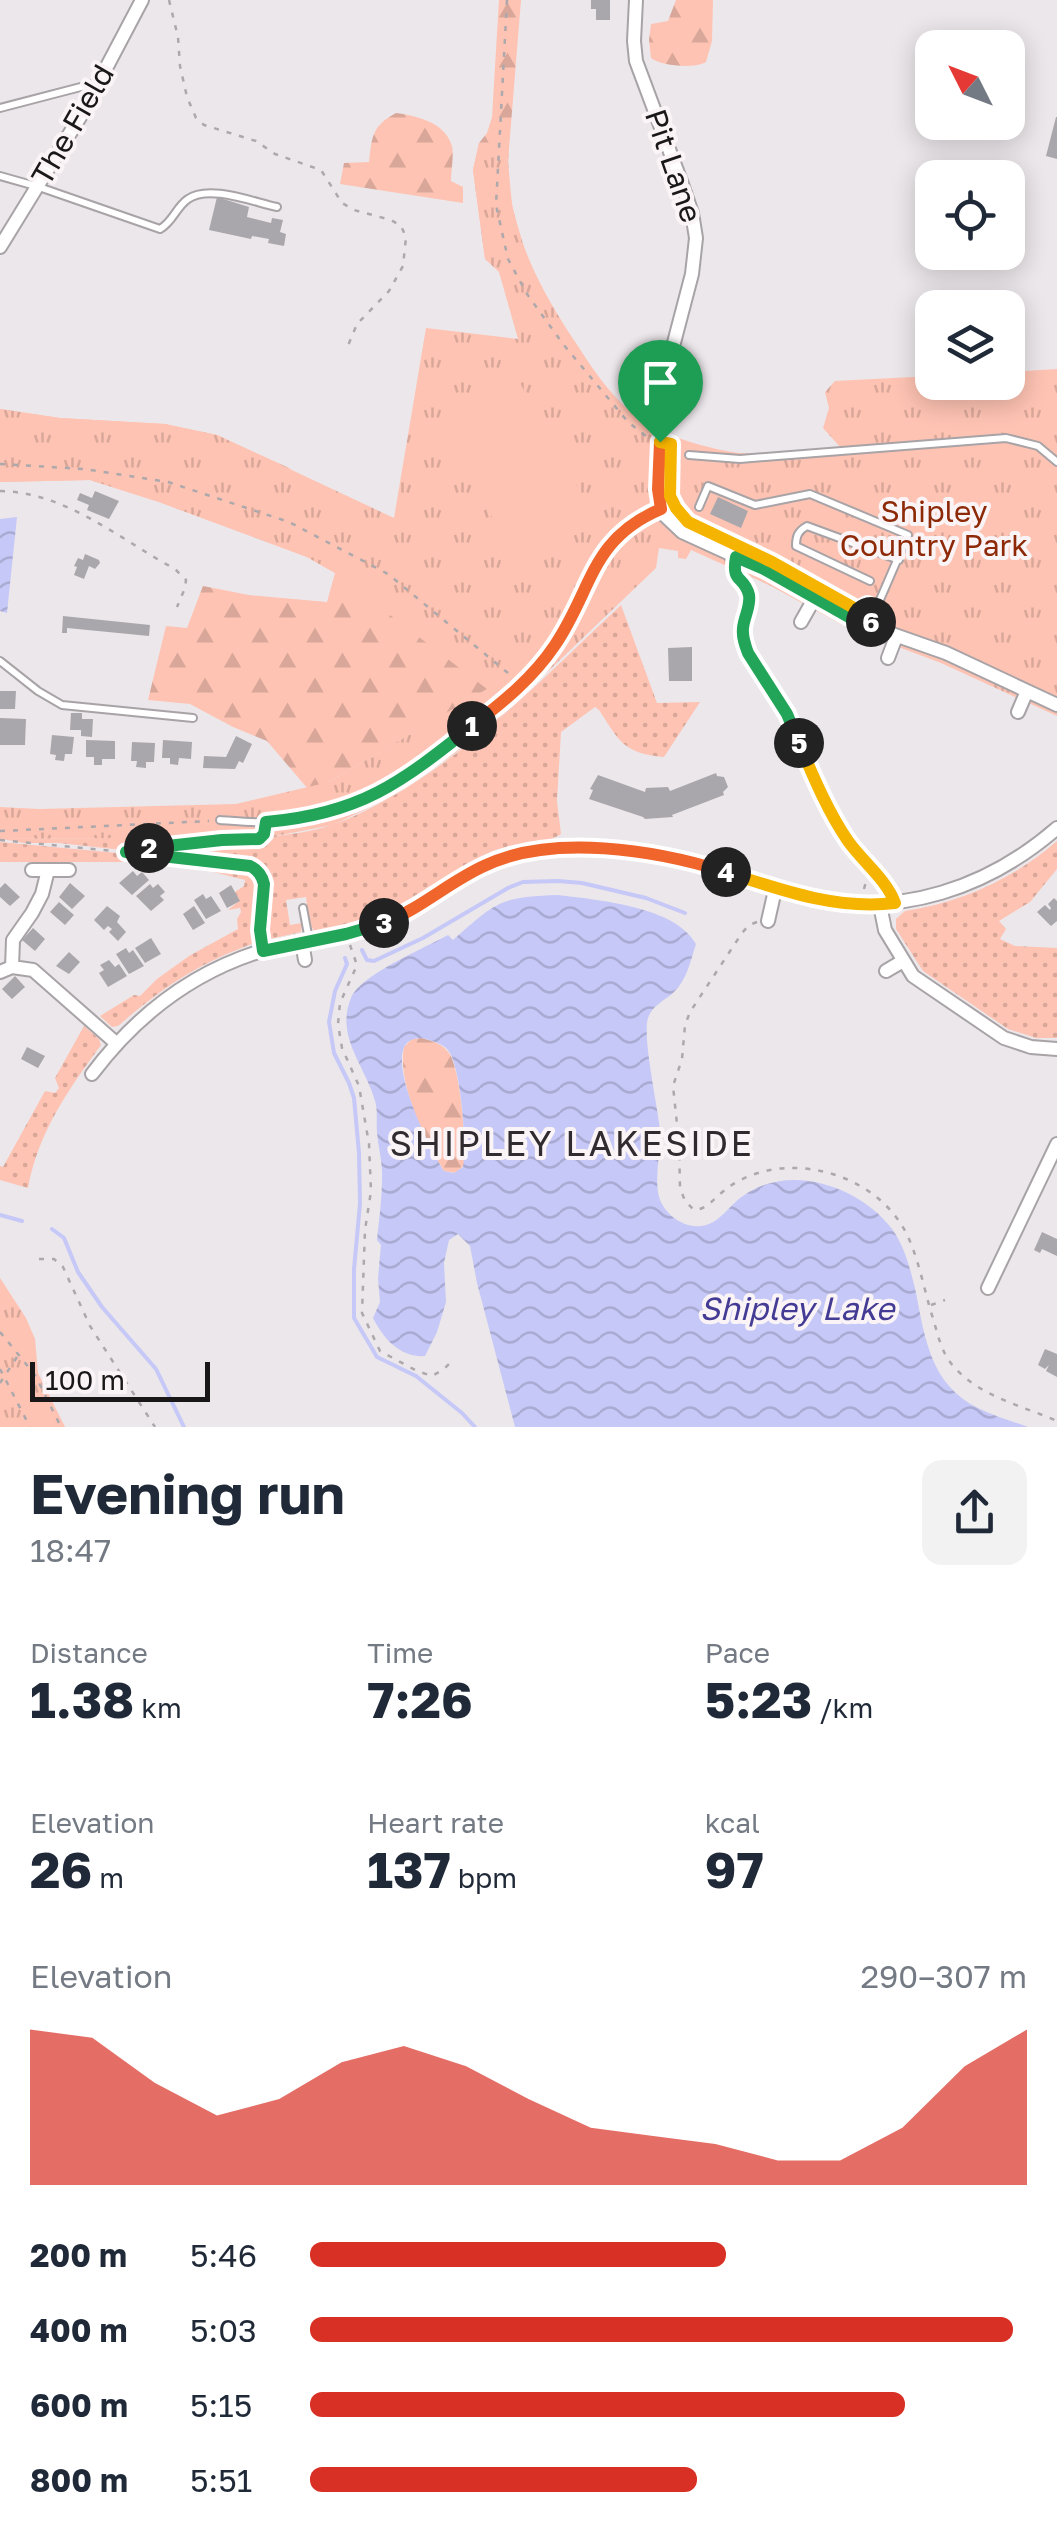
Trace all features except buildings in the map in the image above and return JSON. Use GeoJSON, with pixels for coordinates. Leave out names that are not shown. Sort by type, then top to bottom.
{"type":"FeatureCollection","features":[{"type":"Feature","properties":{"kind":"street","name":"The Field"},"geometry":{"type":"LineString","coordinates":[[0,247],[39,187],[142,0]]}},
{"type":"Feature","properties":{"kind":"street","name":"Pit Lane"},"geometry":{"type":"LineString","coordinates":[[636,0],[636,61],[696,233],[692,274],[665,377],[658,489],[661,509]]}},
{"type":"Feature","properties":{"kind":"street"},"geometry":{"type":"LineString","coordinates":[[639,519],[661,509],[682,532],[764,569],[868,626],[940,651],[1057,705]]}},
{"type":"Feature","properties":{"kind":"street"},"geometry":{"type":"LineString","coordinates":[[801,622],[814,599]]}},
{"type":"Feature","properties":{"kind":"street"},"geometry":{"type":"LineString","coordinates":[[888,658],[896,637]]}},
{"type":"Feature","properties":{"kind":"street"},"geometry":{"type":"LineString","coordinates":[[1018,712],[1027,691]]}},
{"type":"Feature","properties":{"kind":"street"},"geometry":{"type":"LineString","coordinates":[[92,1074],[116,1043],[157,1004],[219,966],[263,951],[346,934],[403,914],[488,864],[517,854],[574,848],[657,856],[711,867],[775,890],[815,899],[880,904],[944,892],[988,876],[1057,828]]}},
{"type":"Feature","properties":{"kind":"street"},"geometry":{"type":"LineString","coordinates":[[32,870],[68,870]]}},
{"type":"Feature","properties":{"kind":"street"},"geometry":{"type":"LineString","coordinates":[[48,870],[42,894],[12,940],[6,970],[26,968],[38,973],[116,1043]]}},
{"type":"Feature","properties":{"kind":"street"},"geometry":{"type":"LineString","coordinates":[[768,920],[775,890]]}},
{"type":"Feature","properties":{"kind":"street"},"geometry":{"type":"LineString","coordinates":[[880,904],[884,930],[920,982],[996,1034],[1031,1047],[1057,1048]]}},
{"type":"Feature","properties":{"kind":"street"},"geometry":{"type":"LineString","coordinates":[[305,960],[306,941]]}},
{"type":"Feature","properties":{"kind":"street"},"geometry":{"type":"LineString","coordinates":[[886,971],[902,961]]}},
{"type":"Feature","properties":{"kind":"street"},"geometry":{"type":"LineString","coordinates":[[988,1288],[1057,1144]]}},
{"type":"Feature","properties":{"kind":"lane"},"geometry":{"type":"LineString","coordinates":[[0,108],[98,83]]}},
{"type":"Feature","properties":{"kind":"lane"},"geometry":{"type":"LineString","coordinates":[[0,176],[160,229],[189,197],[205,192],[276,207]]}},
{"type":"Feature","properties":{"kind":"lane"},"geometry":{"type":"LineString","coordinates":[[690,454],[740,459],[1006,438],[1038,446],[1057,462]]}},
{"type":"Feature","properties":{"kind":"lane"},"geometry":{"type":"LineString","coordinates":[[699,506],[708,486],[755,505],[810,494],[908,535],[868,626]]}},
{"type":"Feature","properties":{"kind":"lane"},"geometry":{"type":"LineString","coordinates":[[220,820],[296,820],[343,809],[391,787],[435,756],[522,685],[557,642],[610,544],[639,519]]}},
{"type":"Feature","properties":{"kind":"lane"},"geometry":{"type":"LineString","coordinates":[[870,580],[796,546],[800,530],[807,526],[900,560]]}},
{"type":"Feature","properties":{"kind":"lane"},"geometry":{"type":"LineString","coordinates":[[0,661],[62,706],[194,718]]}},
{"type":"Feature","properties":{"kind":"lane"},"geometry":{"type":"LineString","coordinates":[[303,908],[306,941]]}},
{"type":"Feature","properties":{"kind":"path"},"geometry":{"type":"LineString","coordinates":[[169,0],[184,82],[196,118],[204,126],[256,141],[275,154],[321,170],[342,203],[401,226],[406,237],[403,266],[388,290],[357,324],[347,348]]}},
{"type":"Feature","properties":{"kind":"path"},"geometry":{"type":"LineString","coordinates":[[507,0],[496,205],[511,266],[542,317],[608,400],[644,435],[660,442]]}},
{"type":"Feature","properties":{"kind":"path"},"geometry":{"type":"LineString","coordinates":[[0,464],[84,469],[168,482],[289,522],[388,574],[522,685]]}},
{"type":"Feature","properties":{"kind":"path"},"geometry":{"type":"LineString","coordinates":[[0,491],[21,492],[73,509],[175,569],[186,580],[177,608]]}},
{"type":"Feature","properties":{"kind":"path"},"geometry":{"type":"LineString","coordinates":[[736,557],[734,574],[748,594],[742,631],[748,653],[787,714],[832,815],[866,865],[886,885],[895,903]]}},
{"type":"Feature","properties":{"kind":"path"},"geometry":{"type":"LineString","coordinates":[[0,831],[220,820]]}},
{"type":"Feature","properties":{"kind":"path"},"geometry":{"type":"LineString","coordinates":[[126,852],[215,840],[259,839],[266,822]]}},
{"type":"Feature","properties":{"kind":"path"},"geometry":{"type":"LineString","coordinates":[[0,840],[254,868],[264,884],[260,930],[263,951]]}},
{"type":"Feature","properties":{"kind":"path"},"geometry":{"type":"LineString","coordinates":[[858,904],[867,884],[866,865]]}},
{"type":"Feature","properties":{"kind":"path"},"geometry":{"type":"LineString","coordinates":[[768,920],[746,929],[686,1021],[682,1059],[672,1086],[683,1197],[692,1209],[703,1209],[731,1186],[776,1169],[808,1169],[840,1176],[867,1190],[896,1216],[910,1243],[941,1346],[959,1372],[983,1390],[1057,1421]]}},
{"type":"Feature","properties":{"kind":"path"},"geometry":{"type":"LineString","coordinates":[[346,934],[357,962],[340,1003],[339,1034],[359,1086],[371,1181],[362,1266],[362,1313],[380,1351],[417,1371],[428,1376],[436,1374],[452,1361]]}},
{"type":"Feature","properties":{"kind":"path"},"geometry":{"type":"LineString","coordinates":[[39,1259],[54,1259],[63,1267],[90,1326],[155,1427]]}},
{"type":"Feature","properties":{"kind":"path"},"geometry":{"type":"LineString","coordinates":[[930,1306],[944,1300]]}},
{"type":"Feature","properties":{"kind":"path"},"geometry":{"type":"LineString","coordinates":[[0,1332],[35,1374],[61,1427]]}},
{"type":"Feature","properties":{"kind":"path"},"geometry":{"type":"LineString","coordinates":[[0,1382],[18,1356]]}},
{"type":"Feature","properties":{"kind":"path"},"geometry":{"type":"LineString","coordinates":[[0,1369],[30,1427]]}},
{"type":"Feature","properties":{"kind":"green space"},"geometry":{"type":"Polygon","coordinates":[[[499,0],[521,0],[508,161],[512,206],[526,255],[485,259],[473,170],[479,143],[492,117],[499,0]]]}},
{"type":"Feature","properties":{"kind":"green space"},"geometry":{"type":"Polygon","coordinates":[[[676,0],[713,0],[712,41],[706,62],[678,66],[651,58],[651,24],[668,21],[676,0]]]}},
{"type":"Feature","properties":{"kind":"green space"},"geometry":{"type":"Polygon","coordinates":[[[396,113],[429,122],[443,131],[453,150],[451,181],[463,187],[463,203],[340,184],[344,163],[369,162],[375,133],[382,122],[396,113]]]}},
{"type":"Feature","properties":{"kind":"green space","name":"Shipley Country Park"},"geometry":{"type":"Polygon","coordinates":[[[479,143],[509,144],[508,172],[517,226],[550,302],[612,392],[631,412],[671,435],[740,453],[840,447],[823,428],[829,408],[825,392],[835,381],[915,377],[915,400],[1025,400],[1025,371],[1057,369],[1057,716],[941,663],[848,628],[771,586],[691,550],[686,559],[678,558],[678,551],[659,548],[656,568],[493,724],[393,796],[333,825],[270,837],[0,839],[0,807],[236,804],[329,782],[487,689],[335,573],[307,557],[90,480],[0,482],[0,409],[60,418],[165,424],[217,435],[394,518],[426,328],[518,339],[499,272],[485,259],[473,170],[479,143]]]}},
{"type":"Feature","properties":{"kind":"green space"},"geometry":{"type":"Polygon","coordinates":[[[516,376],[597,523],[519,566],[438,419],[516,376]]]}},
{"type":"Feature","properties":{"kind":"green space"},"geometry":{"type":"Polygon","coordinates":[[[0,409],[60,418],[165,424],[217,435],[289,468],[488,689],[329,782],[308,789],[267,741],[190,704],[148,700],[166,626],[187,628],[203,586],[249,595],[327,602],[335,573],[307,557],[90,480],[0,482],[0,409]]]}},
{"type":"Feature","properties":{"kind":"green space"},"geometry":{"type":"Polygon","coordinates":[[[621,605],[657,703],[700,702],[664,757],[624,744],[595,707],[561,732],[557,801],[561,834],[555,838],[493,851],[399,905],[329,928],[314,931],[306,897],[286,900],[290,925],[302,923],[301,932],[266,940],[266,880],[257,866],[139,851],[261,841],[335,824],[375,806],[414,783],[487,728],[621,605]]]}},
{"type":"Feature","properties":{"kind":"green space"},"geometry":{"type":"Polygon","coordinates":[[[231,837],[122,850],[2,839],[231,837]]]}},
{"type":"Feature","properties":{"kind":"green space"},"geometry":{"type":"Polygon","coordinates":[[[1057,841],[1057,869],[1030,902],[999,921],[1006,929],[1000,939],[1015,946],[1057,948],[1057,1038],[1036,1038],[1008,1029],[923,971],[896,929],[896,919],[905,911],[947,902],[986,887],[1023,867],[1057,841]]]}},
{"type":"Feature","properties":{"kind":"green space"},"geometry":{"type":"Polygon","coordinates":[[[0,842],[182,859],[252,870],[260,882],[258,942],[184,976],[112,1027],[100,1016],[134,995],[140,996],[189,956],[238,929],[240,908],[228,910],[239,901],[235,892],[244,886],[245,880],[174,862],[0,862],[0,842]]]}},
{"type":"Feature","properties":{"kind":"green space"},"geometry":{"type":"Polygon","coordinates":[[[84,1026],[101,1045],[47,1130],[28,1188],[0,1180],[0,1166],[3,1167],[45,1091],[55,1093],[59,1088],[55,1078],[84,1026]]]}},
{"type":"Feature","properties":{"kind":"green space"},"geometry":{"type":"Polygon","coordinates":[[[422,1038],[447,1050],[457,1075],[464,1165],[456,1173],[444,1171],[421,1128],[409,1094],[404,1047],[412,1039],[422,1038]]]}},
{"type":"Feature","properties":{"kind":"green space"},"geometry":{"type":"Polygon","coordinates":[[[0,1278],[26,1318],[35,1339],[38,1373],[65,1427],[0,1427],[0,1278]]]}},
{"type":"Feature","properties":{"kind":"water"},"geometry":{"type":"Polygon","coordinates":[[[17,517],[7,613],[0,611],[0,519],[17,517]]]}},
{"type":"Feature","properties":{"kind":"water","name":"Shipley Lake"},"geometry":{"type":"Polygon","coordinates":[[[538,896],[593,899],[634,907],[671,921],[696,944],[682,982],[653,1010],[647,1027],[660,1131],[658,1192],[668,1212],[686,1224],[708,1225],[743,1196],[782,1181],[823,1184],[862,1201],[892,1229],[901,1244],[927,1344],[940,1374],[962,1398],[978,1408],[1028,1427],[515,1427],[470,1246],[458,1234],[449,1240],[444,1263],[446,1302],[425,1356],[408,1354],[387,1339],[373,1318],[380,1302],[381,1245],[377,1240],[382,1172],[376,1108],[349,1038],[347,1012],[351,998],[380,971],[448,935],[453,940],[500,904],[538,896]],[[422,1038],[407,1043],[402,1054],[406,1087],[444,1171],[454,1173],[463,1167],[464,1157],[462,1109],[454,1062],[438,1043],[422,1038]]]}},
{"type":"Feature","properties":{"kind":"waterway"},"geometry":{"type":"LineString","coordinates":[[362,950],[367,960],[374,961],[523,882],[582,883],[646,898],[685,913]]}},
{"type":"Feature","properties":{"kind":"waterway"},"geometry":{"type":"LineString","coordinates":[[345,958],[347,964],[335,991],[329,1022],[334,1053],[354,1098],[359,1153],[354,1318],[377,1357],[416,1376],[475,1427]]}},
{"type":"Feature","properties":{"kind":"waterway"},"geometry":{"type":"LineString","coordinates":[[0,1215],[22,1221]]}},
{"type":"Feature","properties":{"kind":"waterway"},"geometry":{"type":"LineString","coordinates":[[52,1229],[64,1238],[78,1272],[102,1307],[156,1369],[184,1427]]}},
{"type":"Feature","properties":{"kind":"district","name":"SHIPLEY LAKESIDE"},"geometry":{"type":"Point","coordinates":[572,1144]}},
{"type":"Feature","properties":{"kind":"route"},"geometry":{"type":"LineString","coordinates":[[660,442],[671,444],[670,496],[688,522],[772,562],[854,608],[867,605],[876,609],[868,626],[736,557],[734,574],[748,594],[742,631],[748,653],[787,714],[832,815],[866,865],[886,885],[895,903],[815,899],[775,890],[711,867],[657,856],[574,848],[546,850],[488,864],[410,911],[371,927],[263,951],[260,930],[264,884],[254,868],[126,852],[215,840],[259,839],[266,822],[296,820],[343,809],[391,787],[423,764],[522,685],[557,642],[610,544],[639,519],[661,509],[660,442]]}}]}
